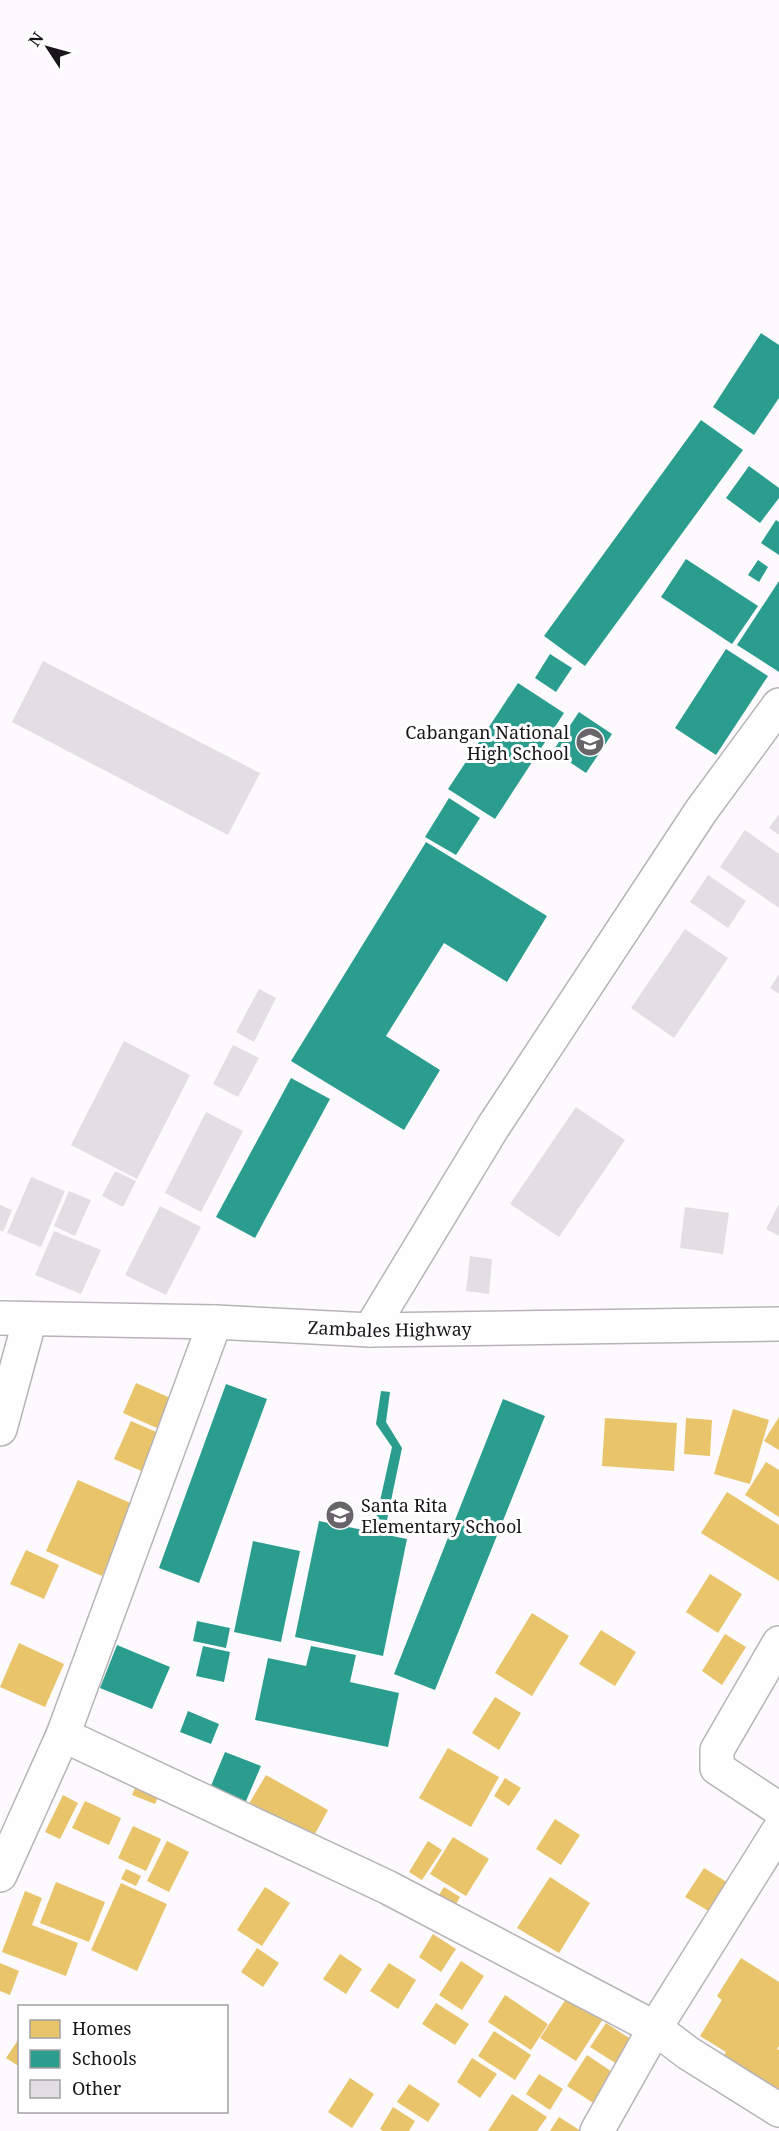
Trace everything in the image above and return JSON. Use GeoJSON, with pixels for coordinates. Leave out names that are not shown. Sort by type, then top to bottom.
{"type":"FeatureCollection","features":[{"type":"Feature","properties":{"kind":"street"},"geometry":{"type":"LineString","coordinates":[[370,1330],[506,1107],[701,811],[779,705]]}},
{"type":"Feature","properties":{"kind":"street"},"geometry":{"type":"LineString","coordinates":[[0,1429],[15,1319]]}},
{"type":"Feature","properties":{"kind":"street","name":"Zambales Highway"},"geometry":{"type":"LineString","coordinates":[[15,1319],[215,1322],[370,1330],[779,1324]]}},
{"type":"Feature","properties":{"kind":"street"},"geometry":{"type":"LineString","coordinates":[[0,1875],[63,1735],[215,1322]]}},
{"type":"Feature","properties":{"kind":"street"},"geometry":{"type":"LineString","coordinates":[[779,1643],[717,1750],[717,1768],[779,1809]]}},
{"type":"Feature","properties":{"kind":"street"},"geometry":{"type":"LineString","coordinates":[[63,1735],[387,1887],[656,2028],[688,2053],[779,2110]]}},
{"type":"Feature","properties":{"kind":"street"},"geometry":{"type":"LineString","coordinates":[[597,2131],[656,2028],[779,1830]]}},
{"type":"Feature","properties":{"kind":"building: Homes"},"geometry":{"type":"Polygon","coordinates":[[[136,1383],[182,1403],[168,1433],[123,1413],[136,1383]]]}},
{"type":"Feature","properties":{"kind":"building: Homes"},"geometry":{"type":"Polygon","coordinates":[[[733,1409],[769,1420],[750,1484],[714,1474],[733,1409]]]}},
{"type":"Feature","properties":{"kind":"building: Homes"},"geometry":{"type":"Polygon","coordinates":[[[779,1417],[779,1450],[764,1441],[779,1417]]]}},
{"type":"Feature","properties":{"kind":"building: Homes"},"geometry":{"type":"Polygon","coordinates":[[[605,1418],[677,1423],[674,1471],[602,1466],[605,1418]]]}},
{"type":"Feature","properties":{"kind":"building: Homes"},"geometry":{"type":"Polygon","coordinates":[[[686,1418],[712,1420],[710,1456],[684,1454],[686,1418]]]}},
{"type":"Feature","properties":{"kind":"building: Homes"},"geometry":{"type":"Polygon","coordinates":[[[131,1421],[163,1435],[146,1473],[114,1459],[131,1421]]]}},
{"type":"Feature","properties":{"kind":"building: Homes"},"geometry":{"type":"Polygon","coordinates":[[[766,1462],[779,1470],[779,1517],[745,1495],[766,1462]]]}},
{"type":"Feature","properties":{"kind":"building: Homes"},"geometry":{"type":"Polygon","coordinates":[[[78,1480],[135,1505],[102,1576],[46,1551],[78,1480]]]}},
{"type":"Feature","properties":{"kind":"building: Homes"},"geometry":{"type":"Polygon","coordinates":[[[727,1492],[779,1525],[779,1581],[701,1533],[727,1492]]]}},
{"type":"Feature","properties":{"kind":"building: Homes"},"geometry":{"type":"Polygon","coordinates":[[[26,1550],[59,1565],[44,1599],[10,1584],[26,1550]]]}},
{"type":"Feature","properties":{"kind":"building: Homes"},"geometry":{"type":"Polygon","coordinates":[[[710,1574],[742,1594],[718,1633],[686,1612],[710,1574]]]}},
{"type":"Feature","properties":{"kind":"building: Homes"},"geometry":{"type":"Polygon","coordinates":[[[532,1613],[569,1636],[532,1696],[495,1673],[532,1613]]]}},
{"type":"Feature","properties":{"kind":"building: Homes"},"geometry":{"type":"Polygon","coordinates":[[[601,1630],[636,1652],[615,1686],[579,1664],[601,1630]]]}},
{"type":"Feature","properties":{"kind":"building: Homes"},"geometry":{"type":"Polygon","coordinates":[[[725,1634],[746,1647],[722,1685],[702,1671],[725,1634]]]}},
{"type":"Feature","properties":{"kind":"building: Homes"},"geometry":{"type":"Polygon","coordinates":[[[19,1643],[64,1664],[45,1707],[0,1687],[19,1643]]]}},
{"type":"Feature","properties":{"kind":"building: Homes"},"geometry":{"type":"Polygon","coordinates":[[[495,1697],[521,1713],[499,1750],[472,1733],[495,1697]]]}},
{"type":"Feature","properties":{"kind":"building: Homes"},"geometry":{"type":"Polygon","coordinates":[[[448,1748],[499,1777],[471,1827],[419,1798],[448,1748]]]}},
{"type":"Feature","properties":{"kind":"building: Homes"},"geometry":{"type":"Polygon","coordinates":[[[266,1775],[328,1810],[310,1843],[247,1807],[266,1775]]]}},
{"type":"Feature","properties":{"kind":"building: Homes"},"geometry":{"type":"Polygon","coordinates":[[[140,1777],[163,1786],[155,1804],[132,1795],[140,1777]]]}},
{"type":"Feature","properties":{"kind":"building: Homes"},"geometry":{"type":"Polygon","coordinates":[[[505,1778],[521,1788],[509,1806],[494,1796],[505,1778]]]}},
{"type":"Feature","properties":{"kind":"building: Homes"},"geometry":{"type":"Polygon","coordinates":[[[63,1795],[78,1803],[60,1839],[45,1832],[63,1795]]]}},
{"type":"Feature","properties":{"kind":"building: Homes"},"geometry":{"type":"Polygon","coordinates":[[[85,1801],[121,1818],[109,1845],[72,1828],[85,1801]]]}},
{"type":"Feature","properties":{"kind":"building: Homes"},"geometry":{"type":"Polygon","coordinates":[[[555,1819],[580,1835],[561,1865],[536,1849],[555,1819]]]}},
{"type":"Feature","properties":{"kind":"building: Homes"},"geometry":{"type":"Polygon","coordinates":[[[133,1826],[161,1839],[146,1871],[118,1858],[133,1826]]]}},
{"type":"Feature","properties":{"kind":"building: Homes"},"geometry":{"type":"Polygon","coordinates":[[[453,1837],[489,1859],[466,1896],[430,1874],[453,1837]]]}},
{"type":"Feature","properties":{"kind":"building: Homes"},"geometry":{"type":"Polygon","coordinates":[[[167,1841],[189,1852],[169,1892],[147,1881],[167,1841]]]}},
{"type":"Feature","properties":{"kind":"building: Homes"},"geometry":{"type":"Polygon","coordinates":[[[428,1841],[442,1850],[422,1880],[409,1872],[428,1841]]]}},
{"type":"Feature","properties":{"kind":"building: Homes"},"geometry":{"type":"Polygon","coordinates":[[[704,1868],[735,1887],[717,1916],[685,1897],[704,1868]]]}},
{"type":"Feature","properties":{"kind":"building: Homes"},"geometry":{"type":"Polygon","coordinates":[[[126,1869],[141,1876],[136,1886],[121,1879],[126,1869]]]}},
{"type":"Feature","properties":{"kind":"building: Homes"},"geometry":{"type":"Polygon","coordinates":[[[550,1877],[590,1903],[559,1953],[517,1928],[550,1877]]]}},
{"type":"Feature","properties":{"kind":"building: Homes"},"geometry":{"type":"Polygon","coordinates":[[[56,1882],[105,1902],[89,1942],[40,1923],[56,1882]]]}},
{"type":"Feature","properties":{"kind":"building: Homes"},"geometry":{"type":"Polygon","coordinates":[[[121,1883],[167,1904],[137,1971],[91,1950],[121,1883]]]}},
{"type":"Feature","properties":{"kind":"building: Homes"},"geometry":{"type":"Polygon","coordinates":[[[265,1887],[290,1903],[262,1946],[237,1930],[265,1887]]]}},
{"type":"Feature","properties":{"kind":"building: Homes"},"geometry":{"type":"Polygon","coordinates":[[[444,1887],[460,1897],[449,1916],[432,1906],[444,1887]]]}},
{"type":"Feature","properties":{"kind":"building: Homes"},"geometry":{"type":"Polygon","coordinates":[[[25,1891],[42,1898],[32,1925],[78,1943],[66,1976],[2,1952],[25,1891]]]}},
{"type":"Feature","properties":{"kind":"building: Homes"},"geometry":{"type":"Polygon","coordinates":[[[433,1934],[456,1949],[441,1972],[419,1957],[433,1934]]]}},
{"type":"Feature","properties":{"kind":"building: Homes"},"geometry":{"type":"Polygon","coordinates":[[[257,1948],[279,1963],[263,1987],[241,1972],[257,1948]]]}},
{"type":"Feature","properties":{"kind":"building: Homes"},"geometry":{"type":"Polygon","coordinates":[[[340,1954],[362,1969],[346,1994],[323,1979],[340,1954]]]}},
{"type":"Feature","properties":{"kind":"building: Homes"},"geometry":{"type":"Polygon","coordinates":[[[741,1958],[779,1982],[779,2046],[777,2049],[779,2050],[779,2107],[716,2068],[726,2052],[700,2036],[722,2000],[717,1996],[741,1958]]]}},
{"type":"Feature","properties":{"kind":"building: Homes"},"geometry":{"type":"Polygon","coordinates":[[[461,1961],[484,1976],[462,2010],[439,1995],[461,1961]]]}},
{"type":"Feature","properties":{"kind":"building: Homes"},"geometry":{"type":"Polygon","coordinates":[[[0,1963],[19,1971],[10,1995],[0,1991],[0,1963]]]}},
{"type":"Feature","properties":{"kind":"building: Homes"},"geometry":{"type":"Polygon","coordinates":[[[389,1963],[416,1980],[398,2009],[370,1991],[389,1963]]]}},
{"type":"Feature","properties":{"kind":"building: Homes"},"geometry":{"type":"Polygon","coordinates":[[[505,1995],[548,2024],[531,2050],[488,2022],[505,1995]]]}},
{"type":"Feature","properties":{"kind":"building: Homes"},"geometry":{"type":"Polygon","coordinates":[[[568,1996],[603,2019],[576,2061],[540,2038],[568,1996]]]}},
{"type":"Feature","properties":{"kind":"building: Homes"},"geometry":{"type":"Polygon","coordinates":[[[436,2003],[469,2024],[455,2045],[422,2024],[436,2003]]]}},
{"type":"Feature","properties":{"kind":"building: Homes"},"geometry":{"type":"Polygon","coordinates":[[[606,2023],[640,2045],[625,2069],[590,2047],[606,2023]]]}},
{"type":"Feature","properties":{"kind":"building: Homes"},"geometry":{"type":"Polygon","coordinates":[[[494,2031],[531,2055],[515,2080],[478,2056],[494,2031]]]}},
{"type":"Feature","properties":{"kind":"building: Homes"},"geometry":{"type":"Polygon","coordinates":[[[18,2040],[18,2066],[6,2058],[18,2040]]]}},
{"type":"Feature","properties":{"kind":"building: Homes"},"geometry":{"type":"Polygon","coordinates":[[[587,2055],[618,2076],[598,2106],[567,2086],[587,2055]]]}},
{"type":"Feature","properties":{"kind":"building: Homes"},"geometry":{"type":"Polygon","coordinates":[[[472,2058],[497,2074],[480,2098],[457,2082],[472,2058]]]}},
{"type":"Feature","properties":{"kind":"building: Homes"},"geometry":{"type":"Polygon","coordinates":[[[539,2074],[563,2089],[550,2110],[526,2094],[539,2074]]]}},
{"type":"Feature","properties":{"kind":"building: Homes"},"geometry":{"type":"Polygon","coordinates":[[[350,2078],[374,2094],[352,2128],[328,2112],[350,2078]]]}},
{"type":"Feature","properties":{"kind":"building: Homes"},"geometry":{"type":"Polygon","coordinates":[[[409,2084],[440,2104],[428,2122],[397,2102],[409,2084]]]}},
{"type":"Feature","properties":{"kind":"building: Homes"},"geometry":{"type":"Polygon","coordinates":[[[512,2094],[547,2117],[537,2131],[488,2131],[512,2094]]]}},
{"type":"Feature","properties":{"kind":"building: Homes"},"geometry":{"type":"Polygon","coordinates":[[[393,2107],[415,2121],[409,2131],[380,2129],[393,2107]]]}},
{"type":"Feature","properties":{"kind":"building: Homes"},"geometry":{"type":"Polygon","coordinates":[[[559,2117],[581,2131],[550,2131],[559,2117]]]}},
{"type":"Feature","properties":{"kind":"building: Schools"},"geometry":{"type":"Polygon","coordinates":[[[761,333],[779,345],[779,398],[754,435],[713,407],[761,333]]]}},
{"type":"Feature","properties":{"kind":"building: Schools"},"geometry":{"type":"Polygon","coordinates":[[[701,420],[743,450],[585,666],[544,636],[701,420]]]}},
{"type":"Feature","properties":{"kind":"building: Schools"},"geometry":{"type":"Polygon","coordinates":[[[749,466],[779,488],[779,498],[760,523],[726,498],[749,466]]]}},
{"type":"Feature","properties":{"kind":"building: Schools"},"geometry":{"type":"Polygon","coordinates":[[[776,520],[779,522],[779,555],[761,543],[776,520]]]}},
{"type":"Feature","properties":{"kind":"building: Schools"},"geometry":{"type":"Polygon","coordinates":[[[686,559],[758,606],[732,644],[661,597],[686,559]]]}},
{"type":"Feature","properties":{"kind":"building: Schools"},"geometry":{"type":"Polygon","coordinates":[[[758,560],[768,567],[759,582],[748,575],[758,560]]]}},
{"type":"Feature","properties":{"kind":"building: Schools"},"geometry":{"type":"Polygon","coordinates":[[[779,581],[779,672],[737,645],[779,581]]]}},
{"type":"Feature","properties":{"kind":"building: Schools"},"geometry":{"type":"Polygon","coordinates":[[[726,649],[768,676],[716,755],[675,728],[726,649]]]}},
{"type":"Feature","properties":{"kind":"building: Schools"},"geometry":{"type":"Polygon","coordinates":[[[550,654],[572,668],[556,692],[535,678],[550,654]]]}},
{"type":"Feature","properties":{"kind":"building: Schools"},"geometry":{"type":"Polygon","coordinates":[[[518,683],[564,713],[495,819],[448,789],[518,683]]]}},
{"type":"Feature","properties":{"kind":"building: Schools"},"geometry":{"type":"Polygon","coordinates":[[[579,712],[612,734],[586,773],[553,751],[579,712]]]}},
{"type":"Feature","properties":{"kind":"building: Schools"},"geometry":{"type":"Polygon","coordinates":[[[449,798],[480,818],[456,855],[425,837],[449,798]]]}},
{"type":"Feature","properties":{"kind":"building: Schools"},"geometry":{"type":"Polygon","coordinates":[[[426,842],[547,916],[507,982],[444,943],[386,1036],[440,1070],[404,1130],[291,1061],[426,842]]]}},
{"type":"Feature","properties":{"kind":"building: Schools"},"geometry":{"type":"Polygon","coordinates":[[[291,1078],[330,1099],[255,1238],[216,1217],[291,1078]]]}},
{"type":"Feature","properties":{"kind":"building: Schools"},"geometry":{"type":"Polygon","coordinates":[[[226,1384],[267,1399],[199,1583],[159,1568],[226,1384]]]}},
{"type":"Feature","properties":{"kind":"building: Schools"},"geometry":{"type":"Polygon","coordinates":[[[381,1391],[390,1392],[386,1422],[402,1448],[387,1520],[376,1519],[392,1447],[376,1424],[381,1391]]]}},
{"type":"Feature","properties":{"kind":"building: Schools"},"geometry":{"type":"Polygon","coordinates":[[[503,1399],[545,1416],[435,1690],[394,1674],[503,1399]]]}},
{"type":"Feature","properties":{"kind":"building: Schools"},"geometry":{"type":"Polygon","coordinates":[[[319,1521],[407,1539],[383,1656],[295,1637],[319,1521]]]}},
{"type":"Feature","properties":{"kind":"building: Schools"},"geometry":{"type":"Polygon","coordinates":[[[253,1541],[300,1551],[281,1642],[234,1632],[253,1541]]]}},
{"type":"Feature","properties":{"kind":"building: Schools"},"geometry":{"type":"Polygon","coordinates":[[[197,1621],[230,1628],[226,1648],[193,1641],[197,1621]]]}},
{"type":"Feature","properties":{"kind":"building: Schools"},"geometry":{"type":"Polygon","coordinates":[[[117,1645],[170,1667],[152,1709],[100,1688],[117,1645]]]}},
{"type":"Feature","properties":{"kind":"building: Schools"},"geometry":{"type":"Polygon","coordinates":[[[203,1646],[230,1652],[224,1682],[196,1676],[203,1646]]]}},
{"type":"Feature","properties":{"kind":"building: Schools"},"geometry":{"type":"Polygon","coordinates":[[[311,1646],[356,1655],[350,1682],[399,1693],[388,1747],[255,1720],[268,1658],[306,1666],[311,1646]]]}},
{"type":"Feature","properties":{"kind":"building: Schools"},"geometry":{"type":"Polygon","coordinates":[[[188,1711],[219,1724],[211,1744],[180,1732],[188,1711]]]}},
{"type":"Feature","properties":{"kind":"building: Schools"},"geometry":{"type":"Polygon","coordinates":[[[225,1752],[261,1766],[243,1808],[208,1793],[225,1752]]]}},
{"type":"Feature","properties":{"kind":"building: Other"},"geometry":{"type":"Polygon","coordinates":[[[43,661],[260,773],[228,835],[12,722],[43,661]]]}},
{"type":"Feature","properties":{"kind":"building: Other"},"geometry":{"type":"Polygon","coordinates":[[[779,814],[779,835],[769,828],[779,814]]]}},
{"type":"Feature","properties":{"kind":"building: Other"},"geometry":{"type":"Polygon","coordinates":[[[745,830],[779,854],[779,908],[720,867],[745,830]]]}},
{"type":"Feature","properties":{"kind":"building: Other"},"geometry":{"type":"Polygon","coordinates":[[[708,875],[746,901],[728,928],[690,902],[708,875]]]}},
{"type":"Feature","properties":{"kind":"building: Other"},"geometry":{"type":"Polygon","coordinates":[[[685,929],[728,958],[674,1038],[631,1008],[685,929]]]}},
{"type":"Feature","properties":{"kind":"building: Other"},"geometry":{"type":"Polygon","coordinates":[[[779,974],[779,994],[770,988],[779,974]]]}},
{"type":"Feature","properties":{"kind":"building: Other"},"geometry":{"type":"Polygon","coordinates":[[[259,989],[276,998],[254,1042],[236,1032],[259,989]]]}},
{"type":"Feature","properties":{"kind":"building: Other"},"geometry":{"type":"Polygon","coordinates":[[[124,1041],[190,1075],[137,1179],[71,1145],[124,1041]]]}},
{"type":"Feature","properties":{"kind":"building: Other"},"geometry":{"type":"Polygon","coordinates":[[[233,1045],[259,1058],[238,1097],[213,1084],[233,1045]]]}},
{"type":"Feature","properties":{"kind":"building: Other"},"geometry":{"type":"Polygon","coordinates":[[[576,1107],[625,1140],[559,1237],[510,1204],[576,1107]]]}},
{"type":"Feature","properties":{"kind":"building: Other"},"geometry":{"type":"Polygon","coordinates":[[[206,1112],[243,1131],[201,1212],[165,1193],[206,1112]]]}},
{"type":"Feature","properties":{"kind":"building: Other"},"geometry":{"type":"Polygon","coordinates":[[[115,1171],[136,1181],[123,1207],[102,1196],[115,1171]]]}},
{"type":"Feature","properties":{"kind":"building: Other"},"geometry":{"type":"Polygon","coordinates":[[[31,1177],[65,1191],[41,1247],[7,1233],[31,1177]]]}},
{"type":"Feature","properties":{"kind":"building: Other"},"geometry":{"type":"Polygon","coordinates":[[[69,1191],[91,1200],[75,1236],[54,1226],[69,1191]]]}},
{"type":"Feature","properties":{"kind":"building: Other"},"geometry":{"type":"Polygon","coordinates":[[[779,1204],[779,1236],[766,1229],[779,1204]]]}},
{"type":"Feature","properties":{"kind":"building: Other"},"geometry":{"type":"Polygon","coordinates":[[[0,1205],[12,1210],[3,1232],[0,1230],[0,1205]]]}},
{"type":"Feature","properties":{"kind":"building: Other"},"geometry":{"type":"Polygon","coordinates":[[[160,1206],[201,1227],[166,1295],[125,1275],[160,1206]]]}},
{"type":"Feature","properties":{"kind":"building: Other"},"geometry":{"type":"Polygon","coordinates":[[[685,1207],[729,1213],[723,1254],[680,1248],[685,1207]]]}},
{"type":"Feature","properties":{"kind":"building: Other"},"geometry":{"type":"Polygon","coordinates":[[[54,1231],[101,1250],[81,1294],[35,1275],[54,1231]]]}},
{"type":"Feature","properties":{"kind":"building: Other"},"geometry":{"type":"Polygon","coordinates":[[[470,1256],[492,1259],[489,1294],[466,1291],[470,1256]]]}},
{"type":"Feature","properties":{"kind":"place","name":"Cabangan National High School"},"geometry":{"type":"Point","coordinates":[590,742]}},
{"type":"Feature","properties":{"kind":"place","name":"Santa Rita Elementary School"},"geometry":{"type":"Point","coordinates":[340,1515]}}]}
